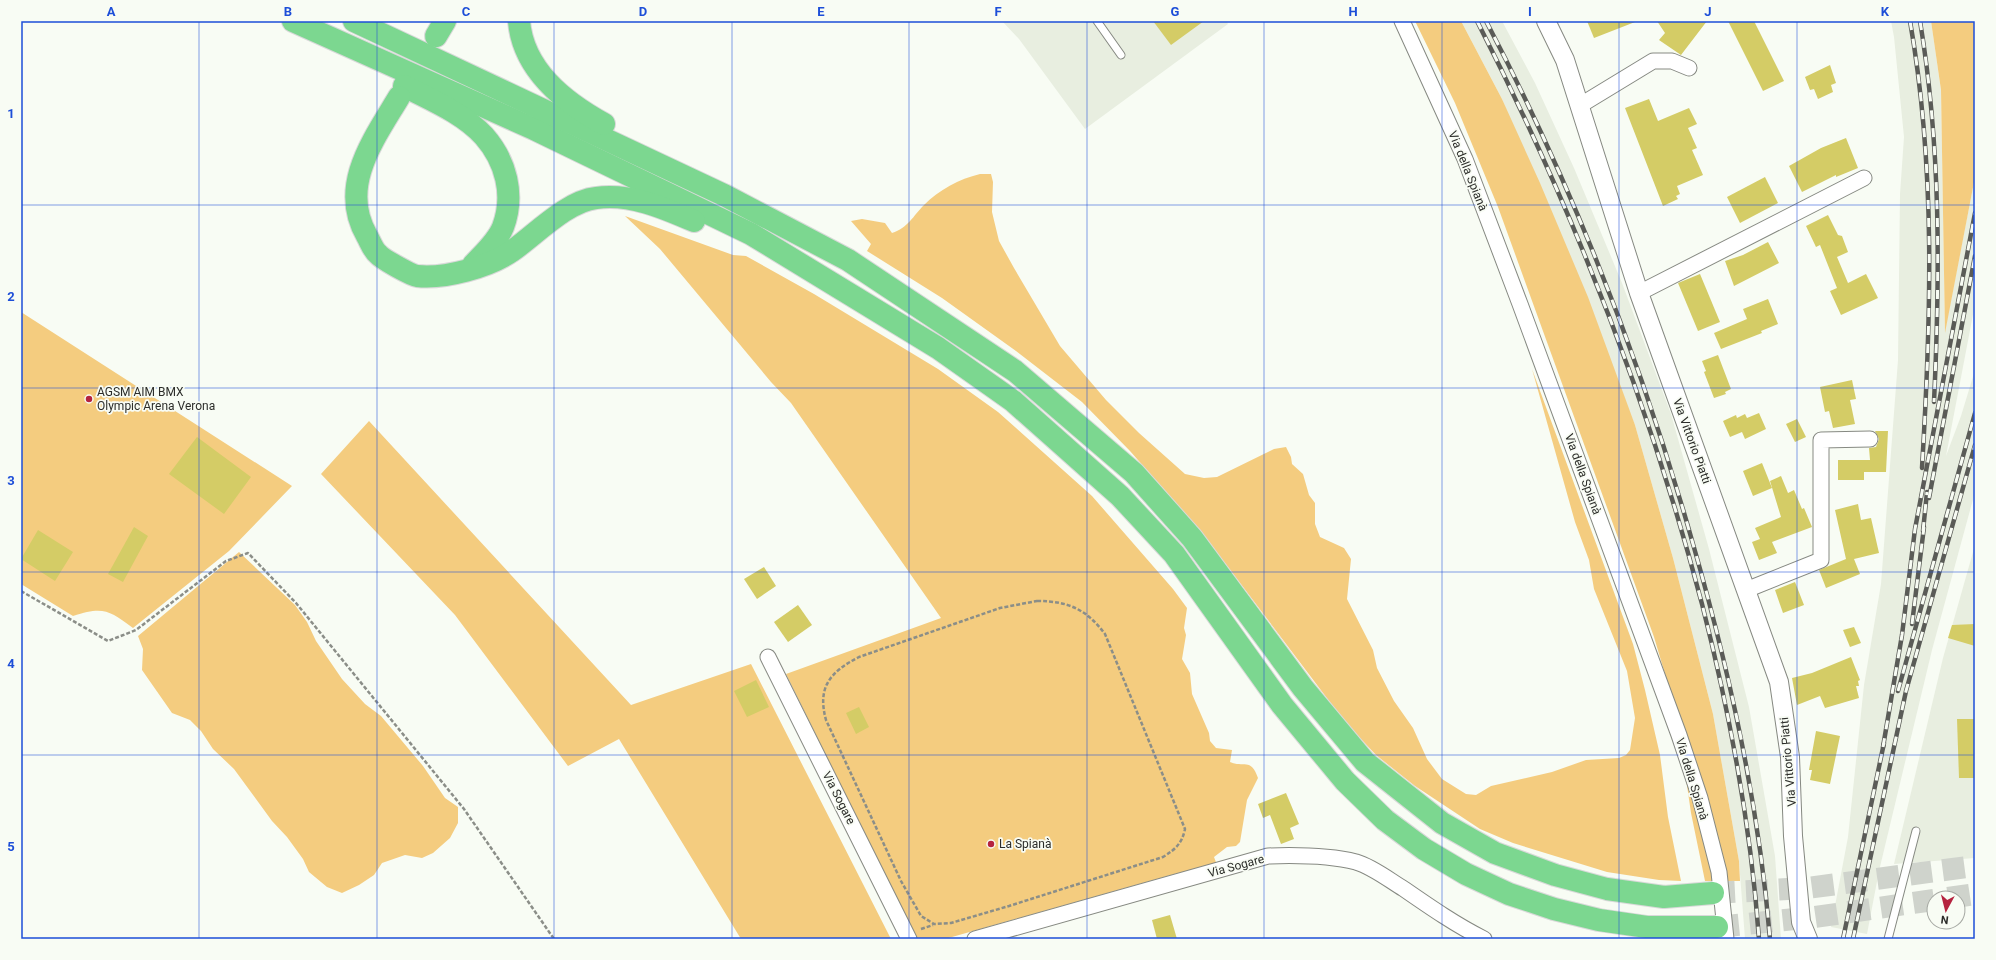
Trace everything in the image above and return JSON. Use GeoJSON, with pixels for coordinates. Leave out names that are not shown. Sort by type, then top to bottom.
{"type":"FeatureCollection","features":[{"type":"Feature","properties":{"kind":"highway"},"geometry":{"type":"LineString","coordinates":[[283,21],[447,108],[484,136],[495,152],[506,174],[509,200],[502,228],[488,250],[466,272]]}},
{"type":"Feature","properties":{"kind":"highway"},"geometry":{"type":"LineString","coordinates":[[293,21],[534,129],[751,234],[938,348],[1013,402],[1120,496],[1174,554],[1287,711],[1345,782],[1385,820],[1424,849],[1466,874],[1509,894],[1554,909],[1599,920],[1647,927],[1722,933]]}},
{"type":"Feature","properties":{"kind":"highway"},"geometry":{"type":"LineString","coordinates":[[354,21],[724,195],[848,260],[1014,371],[1134,473],[1192,538],[1303,688],[1365,762],[1442,824],[1495,853],[1555,875],[1607,889],[1664,897],[1713,894]]}},
{"type":"Feature","properties":{"kind":"highway"},"geometry":{"type":"LineString","coordinates":[[519,21],[526,49],[539,72],[556,92],[582,112],[724,195]]}},
{"type":"Feature","properties":{"kind":"highway"},"geometry":{"type":"LineString","coordinates":[[399,97],[365,153],[356,188],[359,223],[378,254],[416,276],[446,275],[466,272],[510,252],[571,206],[595,198],[628,198],[670,210],[740,242],[938,348]]}},
{"type":"Feature","properties":{"kind":"street","name":"Via della Spianà"},"geometry":{"type":"LineString","coordinates":[[1402,21],[1467,166],[1520,304],[1679,735],[1700,798],[1719,872],[1722,933]]}},
{"type":"Feature","properties":{"kind":"street","name":"Via Vittorio Piatti"},"geometry":{"type":"LineString","coordinates":[[1546,21],[1565,60],[1639,292],[1779,682],[1790,757],[1793,836],[1802,922],[1808,939]]}},
{"type":"Feature","properties":{"kind":"street"},"geometry":{"type":"LineString","coordinates":[[1579,106],[1653,61],[1672,62],[1689,68]]}},
{"type":"Feature","properties":{"kind":"street"},"geometry":{"type":"LineString","coordinates":[[1639,292],[1864,178]]}},
{"type":"Feature","properties":{"kind":"street"},"geometry":{"type":"LineString","coordinates":[[1746,590],[1821,560],[1821,440],[1870,439]]}},
{"type":"Feature","properties":{"kind":"street","name":"Via Sogare"},"geometry":{"type":"LineString","coordinates":[[768,657],[909,939]]}},
{"type":"Feature","properties":{"kind":"street","name":"Via Sogare"},"geometry":{"type":"LineString","coordinates":[[975,939],[1268,856],[1290,855],[1323,857],[1357,862],[1382,875],[1463,928],[1484,939]]}},
{"type":"Feature","properties":{"kind":"lane"},"geometry":{"type":"LineString","coordinates":[[1098,21],[1121,55]]}},
{"type":"Feature","properties":{"kind":"lane"},"geometry":{"type":"LineString","coordinates":[[1888,939],[1916,831]]}},
{"type":"Feature","properties":{"kind":"path"},"geometry":{"type":"LineString","coordinates":[[21,591],[108,641],[136,630],[226,561],[248,553],[296,603],[464,809],[554,939]]}},
{"type":"Feature","properties":{"kind":"path"},"geometry":{"type":"LineString","coordinates":[[1037,601],[1053,601],[1069,605],[1083,612],[1096,622],[1105,634],[1185,829],[1183,839],[1175,850],[1163,857],[951,923],[934,924],[921,916],[901,881],[826,720],[822,706],[824,690],[831,676],[843,665],[859,657],[1000,608],[1037,601]]}},
{"type":"Feature","properties":{"kind":"shaded area"},"geometry":{"type":"Polygon","coordinates":[[[1002,21],[1226,21],[1228,24],[1085,129],[1019,39],[1002,21]]]}},
{"type":"Feature","properties":{"kind":"shaded area"},"geometry":{"type":"Polygon","coordinates":[[[1415,21],[1461,21],[1502,99],[1540,183],[1588,297],[1635,425],[1673,558],[1713,714],[1739,861],[1740,881],[1705,881],[1691,813],[1682,751],[1668,684],[1654,637],[1498,207],[1455,103],[1415,21]]]}},
{"type":"Feature","properties":{"kind":"shaded area"},"geometry":{"type":"Polygon","coordinates":[[[1461,21],[1502,21],[1535,83],[1574,168],[1622,283],[1671,414],[1709,549],[1749,707],[1775,856],[1781,939],[1745,939],[1739,861],[1713,714],[1673,558],[1635,425],[1502,99],[1461,21]]]}},
{"type":"Feature","properties":{"kind":"shaded area"},"geometry":{"type":"Polygon","coordinates":[[[1891,21],[1931,21],[1941,90],[1945,330],[1975,177],[1975,304],[1946,456],[1961,416],[1975,370],[1975,492],[1932,650],[1879,871],[1867,934],[1831,927],[1848,837],[1864,685],[1881,584],[1898,360],[1900,194],[1904,137],[1891,21]]]}},
{"type":"Feature","properties":{"kind":"shaded area"},"geometry":{"type":"Polygon","coordinates":[[[1931,21],[1975,21],[1975,177],[1945,333],[1941,90],[1931,21]]]}},
{"type":"Feature","properties":{"kind":"shaded area"},"geometry":{"type":"Polygon","coordinates":[[[980,174],[991,174],[993,182],[992,212],[999,241],[1060,346],[1106,400],[1139,433],[1185,474],[1204,478],[1217,477],[1274,449],[1286,447],[1291,457],[1292,464],[1303,474],[1309,495],[1315,503],[1315,524],[1320,537],[1344,548],[1351,559],[1347,599],[1373,650],[1377,668],[1394,701],[1413,728],[1427,759],[1442,779],[1466,794],[1476,795],[1491,786],[1552,772],[1586,760],[1619,758],[1626,755],[1630,750],[1635,718],[1627,671],[1594,589],[1589,560],[1575,522],[1532,369],[1633,644],[1660,755],[1668,817],[1681,881],[1659,880],[1607,872],[1513,843],[1480,829],[1415,786],[1376,755],[1345,722],[1203,534],[1130,451],[1082,402],[1016,351],[942,298],[867,251],[871,244],[851,221],[862,219],[885,223],[892,233],[898,231],[910,221],[924,205],[943,190],[964,179],[980,174]]]}},
{"type":"Feature","properties":{"kind":"shaded area"},"geometry":{"type":"Polygon","coordinates":[[[625,216],[733,255],[746,256],[814,294],[938,369],[998,412],[1092,496],[1173,589],[1187,608],[1184,628],[1186,635],[1182,659],[1190,673],[1192,694],[1209,733],[1210,741],[1216,748],[1232,750],[1230,762],[1249,765],[1252,767],[1258,778],[1247,800],[1240,842],[1236,846],[1227,847],[1214,857],[1217,865],[1178,873],[945,939],[916,939],[786,674],[941,618],[791,403],[771,382],[660,249],[625,216]]]}},
{"type":"Feature","properties":{"kind":"shaded area","name":"AGSM AIM BMX Olympic Arena Verona"},"geometry":{"type":"Polygon","coordinates":[[[21,312],[292,486],[229,551],[133,628],[118,617],[105,612],[92,611],[73,616],[21,584],[21,312]]]}},
{"type":"Feature","properties":{"kind":"shaded area"},"geometry":{"type":"Polygon","coordinates":[[[369,421],[631,705],[751,664],[891,939],[741,939],[619,739],[568,766],[455,615],[321,474],[369,421]]]}},
{"type":"Feature","properties":{"kind":"shaded area"},"geometry":{"type":"Polygon","coordinates":[[[1975,545],[1975,858],[1894,864],[1943,658],[1975,545]]]}},
{"type":"Feature","properties":{"kind":"shaded area"},"geometry":{"type":"Polygon","coordinates":[[[239,552],[295,605],[307,622],[316,641],[342,679],[365,704],[381,716],[423,766],[445,798],[458,807],[458,823],[450,838],[433,853],[422,858],[405,855],[382,863],[374,875],[359,885],[342,893],[327,887],[309,872],[303,859],[287,837],[272,821],[234,769],[213,749],[201,731],[190,720],[172,713],[142,670],[143,649],[138,636],[239,552]]]}},
{"type":"Feature","properties":{"kind":"building"},"geometry":{"type":"Polygon","coordinates":[[[1153,21],[1204,21],[1171,45],[1153,21]]]}},
{"type":"Feature","properties":{"kind":"building"},"geometry":{"type":"Polygon","coordinates":[[[1587,21],[1634,21],[1635,22],[1594,38],[1587,21]]]}},
{"type":"Feature","properties":{"kind":"building"},"geometry":{"type":"Polygon","coordinates":[[[1657,21],[1707,21],[1681,55],[1659,40],[1665,33],[1657,21]]]}},
{"type":"Feature","properties":{"kind":"building"},"geometry":{"type":"Polygon","coordinates":[[[1728,21],[1754,21],[1784,81],[1763,91],[1728,21]]]}},
{"type":"Feature","properties":{"kind":"building"},"geometry":{"type":"Polygon","coordinates":[[[1830,65],[1836,83],[1831,85],[1833,92],[1818,99],[1814,89],[1810,90],[1805,77],[1830,65]]]}},
{"type":"Feature","properties":{"kind":"building"},"geometry":{"type":"Polygon","coordinates":[[[1649,99],[1658,121],[1689,108],[1697,124],[1688,128],[1697,148],[1692,150],[1703,175],[1677,186],[1680,194],[1676,196],[1678,199],[1663,206],[1625,108],[1649,99]]]}},
{"type":"Feature","properties":{"kind":"building"},"geometry":{"type":"Polygon","coordinates":[[[1846,138],[1858,168],[1836,177],[1836,175],[1802,192],[1789,166],[1821,148],[1846,138]]]}},
{"type":"Feature","properties":{"kind":"building"},"geometry":{"type":"Polygon","coordinates":[[[1765,177],[1778,203],[1740,223],[1727,197],[1765,177]]]}},
{"type":"Feature","properties":{"kind":"building"},"geometry":{"type":"Polygon","coordinates":[[[1828,215],[1838,235],[1842,236],[1848,252],[1837,257],[1848,283],[1866,274],[1878,298],[1841,315],[1830,291],[1837,288],[1820,245],[1816,247],[1806,226],[1828,215]]]}},
{"type":"Feature","properties":{"kind":"building"},"geometry":{"type":"Polygon","coordinates":[[[1768,242],[1779,263],[1734,286],[1725,261],[1743,255],[1768,242]]]}},
{"type":"Feature","properties":{"kind":"building"},"geometry":{"type":"Polygon","coordinates":[[[1700,274],[1720,322],[1698,331],[1678,283],[1700,274]]]}},
{"type":"Feature","properties":{"kind":"building"},"geometry":{"type":"Polygon","coordinates":[[[1768,299],[1778,324],[1761,331],[1762,333],[1721,349],[1714,333],[1747,319],[1743,309],[1768,299]]]}},
{"type":"Feature","properties":{"kind":"building"},"geometry":{"type":"Polygon","coordinates":[[[1718,355],[1731,389],[1725,392],[1726,394],[1714,398],[1704,372],[1706,371],[1702,361],[1718,355]]]}},
{"type":"Feature","properties":{"kind":"building"},"geometry":{"type":"Polygon","coordinates":[[[1852,380],[1856,399],[1850,400],[1855,424],[1833,428],[1829,411],[1825,412],[1820,387],[1852,380]]]}},
{"type":"Feature","properties":{"kind":"building"},"geometry":{"type":"Polygon","coordinates":[[[1759,413],[1766,429],[1745,439],[1742,432],[1730,437],[1723,421],[1736,415],[1737,418],[1745,414],[1747,418],[1759,413]]]}},
{"type":"Feature","properties":{"kind":"building"},"geometry":{"type":"Polygon","coordinates":[[[1797,419],[1806,437],[1795,442],[1786,424],[1797,419]]]}},
{"type":"Feature","properties":{"kind":"building"},"geometry":{"type":"Polygon","coordinates":[[[1875,431],[1888,431],[1886,472],[1864,472],[1864,480],[1838,480],[1838,460],[1870,460],[1869,448],[1876,447],[1879,439],[1875,431]]]}},
{"type":"Feature","properties":{"kind":"building"},"geometry":{"type":"Polygon","coordinates":[[[197,437],[251,477],[224,514],[169,474],[197,437]]]}},
{"type":"Feature","properties":{"kind":"building"},"geometry":{"type":"Polygon","coordinates":[[[1762,463],[1772,488],[1753,496],[1743,471],[1762,463]]]}},
{"type":"Feature","properties":{"kind":"building"},"geometry":{"type":"Polygon","coordinates":[[[1781,476],[1788,493],[1794,490],[1812,527],[1772,542],[1777,553],[1759,560],[1752,542],[1760,539],[1755,528],[1781,517],[1770,481],[1781,476]]]}},
{"type":"Feature","properties":{"kind":"building"},"geometry":{"type":"Polygon","coordinates":[[[1858,504],[1861,520],[1871,518],[1879,553],[1854,559],[1860,574],[1826,588],[1819,570],[1846,559],[1835,510],[1858,504]]]}},
{"type":"Feature","properties":{"kind":"building"},"geometry":{"type":"Polygon","coordinates":[[[134,527],[148,536],[123,582],[108,574],[134,527]]]}},
{"type":"Feature","properties":{"kind":"building"},"geometry":{"type":"Polygon","coordinates":[[[38,530],[73,552],[55,581],[21,559],[38,530]]]}},
{"type":"Feature","properties":{"kind":"building"},"geometry":{"type":"Polygon","coordinates":[[[764,567],[776,586],[757,599],[744,579],[764,567]]]}},
{"type":"Feature","properties":{"kind":"building"},"geometry":{"type":"Polygon","coordinates":[[[1795,582],[1804,605],[1783,613],[1775,590],[1795,582]]]}},
{"type":"Feature","properties":{"kind":"building"},"geometry":{"type":"Polygon","coordinates":[[[798,605],[812,625],[788,642],[774,622],[798,605]]]}},
{"type":"Feature","properties":{"kind":"building"},"geometry":{"type":"Polygon","coordinates":[[[1975,624],[1975,646],[1948,638],[1952,625],[1975,624]]]}},
{"type":"Feature","properties":{"kind":"building"},"geometry":{"type":"Polygon","coordinates":[[[1854,627],[1861,643],[1850,647],[1843,630],[1854,627]]]}},
{"type":"Feature","properties":{"kind":"building"},"geometry":{"type":"Polygon","coordinates":[[[1851,657],[1860,680],[1858,681],[1859,686],[1856,686],[1859,698],[1825,708],[1820,696],[1797,705],[1792,678],[1812,673],[1851,657]]]}},
{"type":"Feature","properties":{"kind":"building"},"geometry":{"type":"Polygon","coordinates":[[[756,680],[769,707],[747,717],[734,691],[756,680]]]}},
{"type":"Feature","properties":{"kind":"building"},"geometry":{"type":"Polygon","coordinates":[[[859,707],[869,727],[856,734],[846,713],[859,707]]]}},
{"type":"Feature","properties":{"kind":"building"},"geometry":{"type":"Polygon","coordinates":[[[1957,719],[1975,719],[1975,778],[1959,778],[1957,719]]]}},
{"type":"Feature","properties":{"kind":"building"},"geometry":{"type":"Polygon","coordinates":[[[1816,731],[1840,736],[1830,784],[1810,780],[1812,770],[1809,770],[1816,731]]]}},
{"type":"Feature","properties":{"kind":"building"},"geometry":{"type":"Polygon","coordinates":[[[1286,793],[1299,824],[1290,828],[1294,839],[1281,844],[1270,815],[1263,818],[1258,804],[1286,793]]]}},
{"type":"Feature","properties":{"kind":"building"},"geometry":{"type":"Polygon","coordinates":[[[1170,915],[1177,939],[1157,939],[1152,920],[1170,915]]]}},
{"type":"Feature","properties":{"kind":"tunnel"},"geometry":{"type":"LineString","coordinates":[[1713,893],[1807,888],[1975,866]]}},
{"type":"Feature","properties":{"kind":"tunnel"},"geometry":{"type":"LineString","coordinates":[[1966,895],[1975,894]]}},
{"type":"Feature","properties":{"kind":"tunnel"},"geometry":{"type":"LineString","coordinates":[[1717,927],[1815,917],[1926,901]]}},
{"type":"Feature","properties":{"kind":"railway"},"geometry":{"type":"LineString","coordinates":[[1477,21],[1512,91],[1576,234],[1633,380],[1658,454],[1702,604],[1722,687],[1745,812],[1751,854],[1759,939]]}},
{"type":"Feature","properties":{"kind":"railway"},"geometry":{"type":"LineString","coordinates":[[1486,21],[1548,147],[1603,277],[1628,343],[1673,476],[1693,544],[1731,690],[1751,789],[1759,839],[1770,939]]}},
{"type":"Feature","properties":{"kind":"railway"},"geometry":{"type":"LineString","coordinates":[[1910,21],[1924,132],[1928,188],[1928,356],[1922,468]]}},
{"type":"Feature","properties":{"kind":"railway"},"geometry":{"type":"LineString","coordinates":[[1920,21],[1932,116],[1937,211],[1938,258],[1934,402]]}},
{"type":"Feature","properties":{"kind":"railway"},"geometry":{"type":"LineString","coordinates":[[1883,747],[1902,635],[1915,529],[1975,213]]}},
{"type":"Feature","properties":{"kind":"railway"},"geometry":{"type":"LineString","coordinates":[[1929,498],[1975,256]]}},
{"type":"Feature","properties":{"kind":"railway"},"geometry":{"type":"LineString","coordinates":[[1898,691],[1975,413]]}},
{"type":"Feature","properties":{"kind":"railway"},"geometry":{"type":"LineString","coordinates":[[1853,939],[1906,691],[1975,445]]}},
{"type":"Feature","properties":{"kind":"railway"},"geometry":{"type":"LineString","coordinates":[[1923,531],[1927,492]]}},
{"type":"Feature","properties":{"kind":"railway"},"geometry":{"type":"LineString","coordinates":[[1912,624],[1924,527]]}},
{"type":"Feature","properties":{"kind":"railway"},"geometry":{"type":"LineString","coordinates":[[1843,939],[1884,743]]}},
{"type":"Feature","properties":{"kind":"place","name":"AGSM AIM BMX Olympic Arena Verona"},"geometry":{"type":"Point","coordinates":[89,399]}},
{"type":"Feature","properties":{"kind":"place","name":"La Spianà"},"geometry":{"type":"Point","coordinates":[991,844]}}]}
